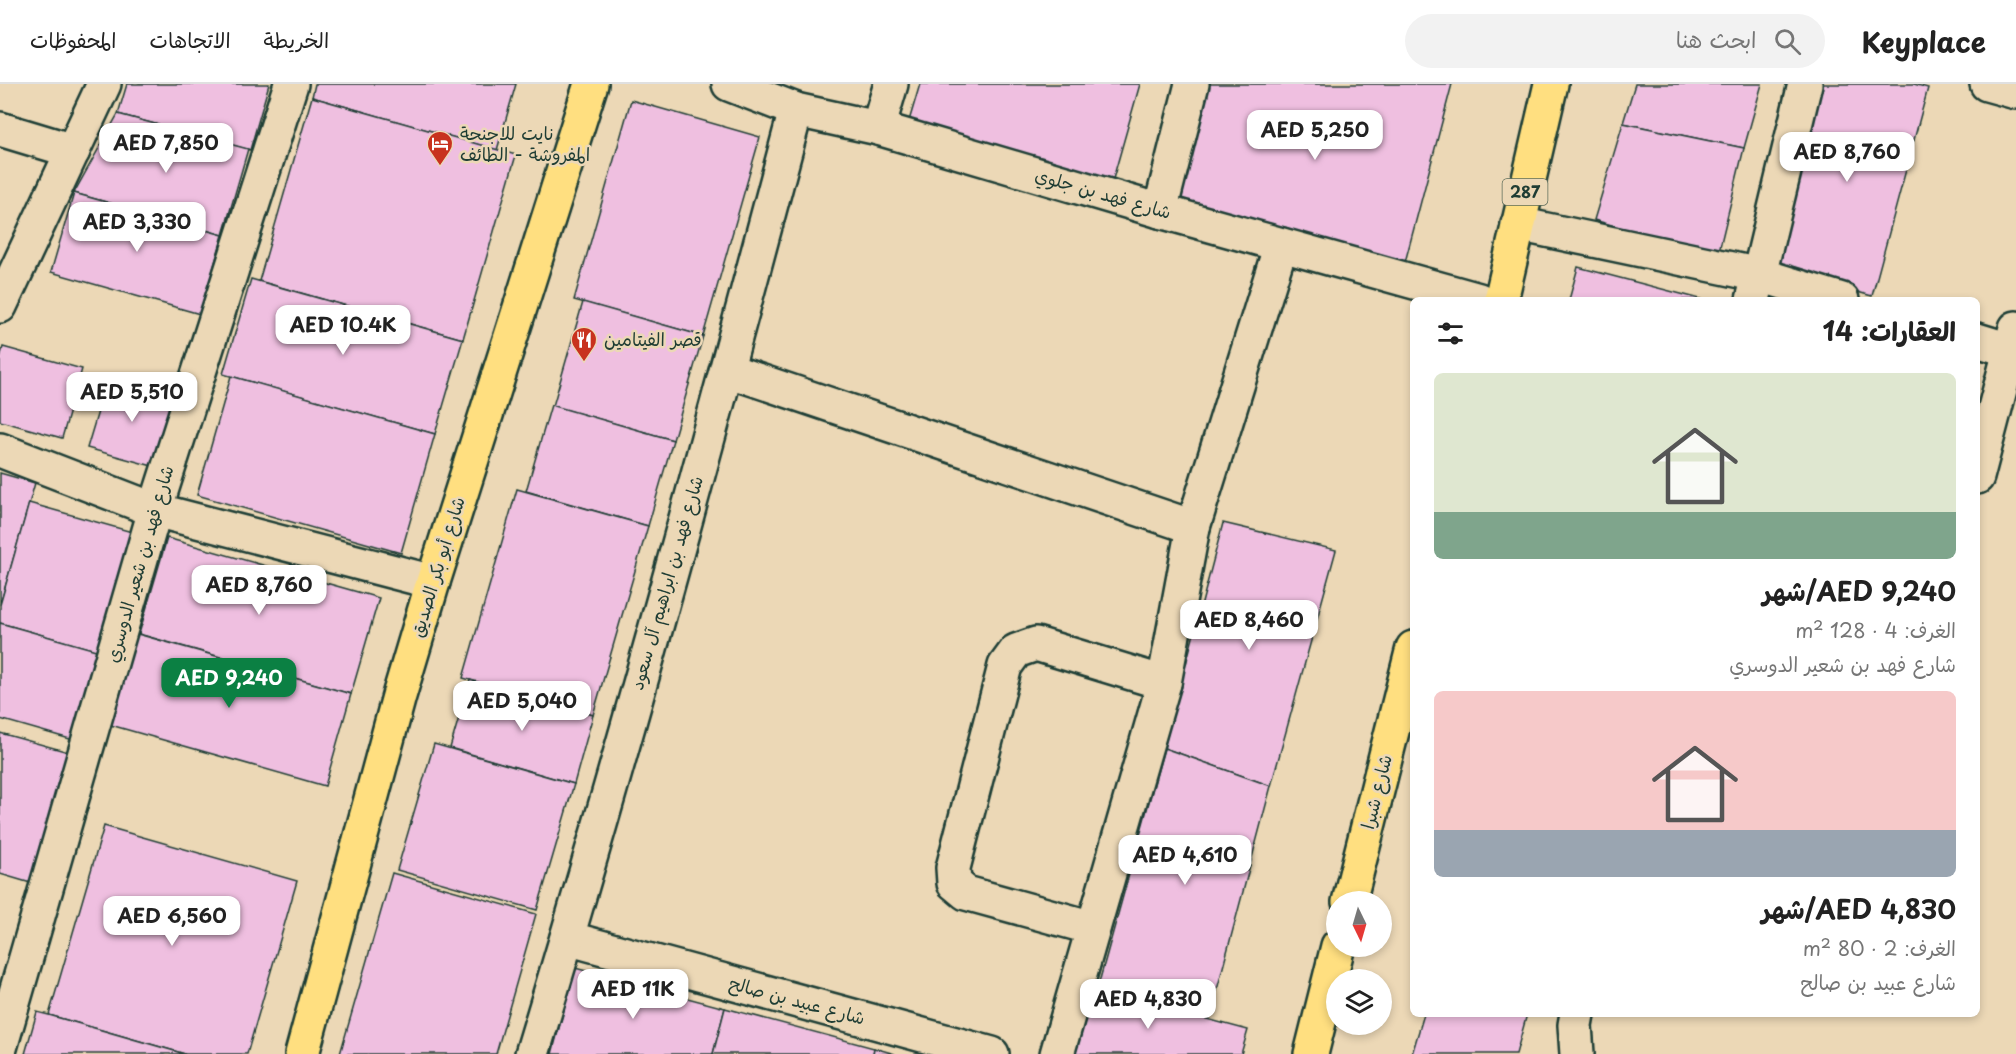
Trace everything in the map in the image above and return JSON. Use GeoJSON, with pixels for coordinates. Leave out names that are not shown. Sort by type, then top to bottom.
{"type":"FeatureCollection","features":[{"type":"Feature","properties":{"kind":"main road","name":"شارع أبو بكر الصديق"},"geometry":{"type":"LineString","coordinates":[[302,1054],[399,696],[591,84]]}},
{"type":"Feature","properties":{"kind":"main road","name":"287"},"geometry":{"type":"LineString","coordinates":[[1502,297],[1551,84]]}},
{"type":"Feature","properties":{"kind":"main road","name":"شارع شبرا"},"geometry":{"type":"LineString","coordinates":[[1352,891],[1410,660]]}},
{"type":"Feature","properties":{"kind":"main road"},"geometry":{"type":"LineString","coordinates":[[1311,1054],[1335,957]]}},
{"type":"Feature","properties":{"kind":"street"},"geometry":{"type":"LineString","coordinates":[[0,306],[104,84]]}},
{"type":"Feature","properties":{"kind":"street","name":"شارع فهد بن شعير الدوسري"},"geometry":{"type":"LineString","coordinates":[[0,1048],[154,510],[291,84]]}},
{"type":"Feature","properties":{"kind":"street","name":"شارع فهد بن جلوي"},"geometry":{"type":"LineString","coordinates":[[729,84],[796,110],[878,128],[1160,211],[1468,297]]}},
{"type":"Feature","properties":{"kind":"street"},"geometry":{"type":"LineString","coordinates":[[878,128],[891,84]]}},
{"type":"Feature","properties":{"kind":"street"},"geometry":{"type":"LineString","coordinates":[[1160,211],[1192,84]]}},
{"type":"Feature","properties":{"kind":"street"},"geometry":{"type":"LineString","coordinates":[[1756,288],[1805,84]]}},
{"type":"Feature","properties":{"kind":"street"},"geometry":{"type":"LineString","coordinates":[[1987,84],[2016,93]]}},
{"type":"Feature","properties":{"kind":"street","name":"شارع فهد بن ابراهيم آل سعود"},"geometry":{"type":"LineString","coordinates":[[532,1054],[567,938],[727,370],[796,110]]}},
{"type":"Feature","properties":{"kind":"street"},"geometry":{"type":"LineString","coordinates":[[0,129],[73,152]]}},
{"type":"Feature","properties":{"kind":"street"},"geometry":{"type":"LineString","coordinates":[[1518,224],[1756,288],[1820,297]]}},
{"type":"Feature","properties":{"kind":"street"},"geometry":{"type":"LineString","coordinates":[[1057,1054],[1164,683],[1193,527],[1281,245]]}},
{"type":"Feature","properties":{"kind":"street"},"geometry":{"type":"LineString","coordinates":[[1980,340],[2014,343],[1980,466]]}},
{"type":"Feature","properties":{"kind":"street"},"geometry":{"type":"LineString","coordinates":[[727,370],[1193,527]]}},
{"type":"Feature","properties":{"kind":"street"},"geometry":{"type":"LineString","coordinates":[[0,450],[154,510],[433,582]]}},
{"type":"Feature","properties":{"kind":"street"},"geometry":{"type":"LineString","coordinates":[[1094,928],[966,893],[954,883],[953,868],[1005,666],[1016,651],[1036,644],[1164,683]]}},
{"type":"Feature","properties":{"kind":"street","name":"شارع عبيد بن صالح"},"geometry":{"type":"LineString","coordinates":[[567,938],[992,1054]]}},
{"type":"Feature","properties":{"kind":"street"},"geometry":{"type":"LineString","coordinates":[[1576,1017],[1577,1054]]}},
{"type":"Feature","properties":{"kind":"building"},"geometry":{"type":"Polygon","coordinates":[[[127,84],[269,84],[250,150],[118,114],[127,84]]]}},
{"type":"Feature","properties":{"kind":"building"},"geometry":{"type":"Polygon","coordinates":[[[315,84],[516,84],[497,150],[312,97],[315,84]]]}},
{"type":"Feature","properties":{"kind":"building"},"geometry":{"type":"Polygon","coordinates":[[[920,84],[1140,84],[1113,179],[909,121],[920,84]]]}},
{"type":"Feature","properties":{"kind":"building"},"geometry":{"type":"Polygon","coordinates":[[[1203,84],[1452,84],[1404,266],[1171,206],[1203,84]]]}},
{"type":"Feature","properties":{"kind":"building"},"geometry":{"type":"Polygon","coordinates":[[[1635,84],[1762,84],[1744,148],[1623,123],[1635,84]]]}},
{"type":"Feature","properties":{"kind":"building"},"geometry":{"type":"Polygon","coordinates":[[[1817,84],[1914,84],[1928,88],[1872,296],[1767,267],[1817,84]]]}},
{"type":"Feature","properties":{"kind":"building"},"geometry":{"type":"Polygon","coordinates":[[[312,97],[516,155],[463,339],[259,281],[312,97]]]}},
{"type":"Feature","properties":{"kind":"building"},"geometry":{"type":"Polygon","coordinates":[[[631,100],[760,137],[703,336],[574,300],[631,100]]]}},
{"type":"Feature","properties":{"kind":"building"},"geometry":{"type":"Polygon","coordinates":[[[118,114],[248,149],[223,235],[74,193],[118,114]]]}},
{"type":"Feature","properties":{"kind":"building"},"geometry":{"type":"Polygon","coordinates":[[[1623,123],[1744,148],[1718,255],[1594,220],[1623,123]]]}},
{"type":"Feature","properties":{"kind":"building"},"geometry":{"type":"Polygon","coordinates":[[[74,193],[223,235],[200,314],[51,272],[74,193]]]}},
{"type":"Feature","properties":{"kind":"building"},"geometry":{"type":"Polygon","coordinates":[[[1578,267],[1693,297],[1570,297],[1578,267]]]}},
{"type":"Feature","properties":{"kind":"building"},"geometry":{"type":"Polygon","coordinates":[[[251,279],[463,339],[435,434],[223,374],[251,279]]]}},
{"type":"Feature","properties":{"kind":"building"},"geometry":{"type":"Polygon","coordinates":[[[583,302],[703,336],[673,440],[553,406],[583,302]]]}},
{"type":"Feature","properties":{"kind":"building"},"geometry":{"type":"Polygon","coordinates":[[[3,347],[82,369],[62,438],[0,421],[0,358],[3,347]]]}},
{"type":"Feature","properties":{"kind":"building"},"geometry":{"type":"Polygon","coordinates":[[[231,376],[435,434],[401,553],[197,495],[231,376]]]}},
{"type":"Feature","properties":{"kind":"building"},"geometry":{"type":"Polygon","coordinates":[[[108,378],[176,398],[156,467],[87,448],[108,378]]]}},
{"type":"Feature","properties":{"kind":"building"},"geometry":{"type":"Polygon","coordinates":[[[551,405],[673,440],[648,526],[526,491],[551,405]]]}},
{"type":"Feature","properties":{"kind":"building"},"geometry":{"type":"Polygon","coordinates":[[[0,473],[35,483],[0,605],[0,473]]]}},
{"type":"Feature","properties":{"kind":"building"},"geometry":{"type":"Polygon","coordinates":[[[517,489],[648,526],[593,715],[463,678],[517,489]]]}},
{"type":"Feature","properties":{"kind":"building"},"geometry":{"type":"Polygon","coordinates":[[[29,503],[132,532],[98,651],[0,623],[0,605],[29,503]]]}},
{"type":"Feature","properties":{"kind":"building"},"geometry":{"type":"Polygon","coordinates":[[[1223,523],[1336,550],[1271,786],[1164,748],[1223,523]]]}},
{"type":"Feature","properties":{"kind":"building"},"geometry":{"type":"Polygon","coordinates":[[[167,538],[379,598],[351,694],[139,634],[167,538]]]}},
{"type":"Feature","properties":{"kind":"building"},"geometry":{"type":"Polygon","coordinates":[[[0,623],[103,652],[77,741],[0,719],[0,623]]]}},
{"type":"Feature","properties":{"kind":"building"},"geometry":{"type":"Polygon","coordinates":[[[134,633],[351,694],[325,786],[107,724],[134,633]]]}},
{"type":"Feature","properties":{"kind":"building"},"geometry":{"type":"Polygon","coordinates":[[[470,680],[593,715],[574,784],[450,748],[470,680]]]}},
{"type":"Feature","properties":{"kind":"building"},"geometry":{"type":"Polygon","coordinates":[[[0,733],[72,753],[34,884],[0,874],[0,733]]]}},
{"type":"Feature","properties":{"kind":"building"},"geometry":{"type":"Polygon","coordinates":[[[434,744],[574,784],[537,910],[397,870],[434,744]]]}},
{"type":"Feature","properties":{"kind":"building"},"geometry":{"type":"Polygon","coordinates":[[[1164,748],[1271,786],[1209,1020],[1097,990],[1164,748]]]}},
{"type":"Feature","properties":{"kind":"building"},"geometry":{"type":"Polygon","coordinates":[[[104,826],[297,881],[247,1054],[185,1054],[49,1015],[104,826]]]}},
{"type":"Feature","properties":{"kind":"building"},"geometry":{"type":"Polygon","coordinates":[[[392,873],[536,914],[496,1054],[340,1054],[392,873]]]}},
{"type":"Feature","properties":{"kind":"building"},"geometry":{"type":"Polygon","coordinates":[[[575,968],[725,1008],[713,1054],[552,1054],[575,968]]]}},
{"type":"Feature","properties":{"kind":"building"},"geometry":{"type":"Polygon","coordinates":[[[1087,987],[1248,1030],[1241,1054],[1069,1054],[1087,987]]]}},
{"type":"Feature","properties":{"kind":"building"},"geometry":{"type":"Polygon","coordinates":[[[725,1008],[874,1048],[873,1054],[713,1054],[725,1008]]]}},
{"type":"Feature","properties":{"kind":"building"},"geometry":{"type":"Polygon","coordinates":[[[37,1012],[49,1015],[185,1054],[25,1054],[37,1012]]]}},
{"type":"Feature","properties":{"kind":"building"},"geometry":{"type":"Polygon","coordinates":[[[1423,1017],[1526,1017],[1516,1054],[1412,1054],[1423,1017]]]}},
{"type":"Feature","properties":{"kind":"building"},"geometry":{"type":"Polygon","coordinates":[[[874,1048],[895,1054],[873,1054],[874,1048]]]}},
{"type":"Feature","properties":{"kind":"place","name":"نايت للاجنحة المفروشة - الطائف"},"geometry":{"type":"Point","coordinates":[440,167]}},
{"type":"Feature","properties":{"kind":"place","name":"قصر الفيتامين"},"geometry":{"type":"Point","coordinates":[584,363]}}]}
